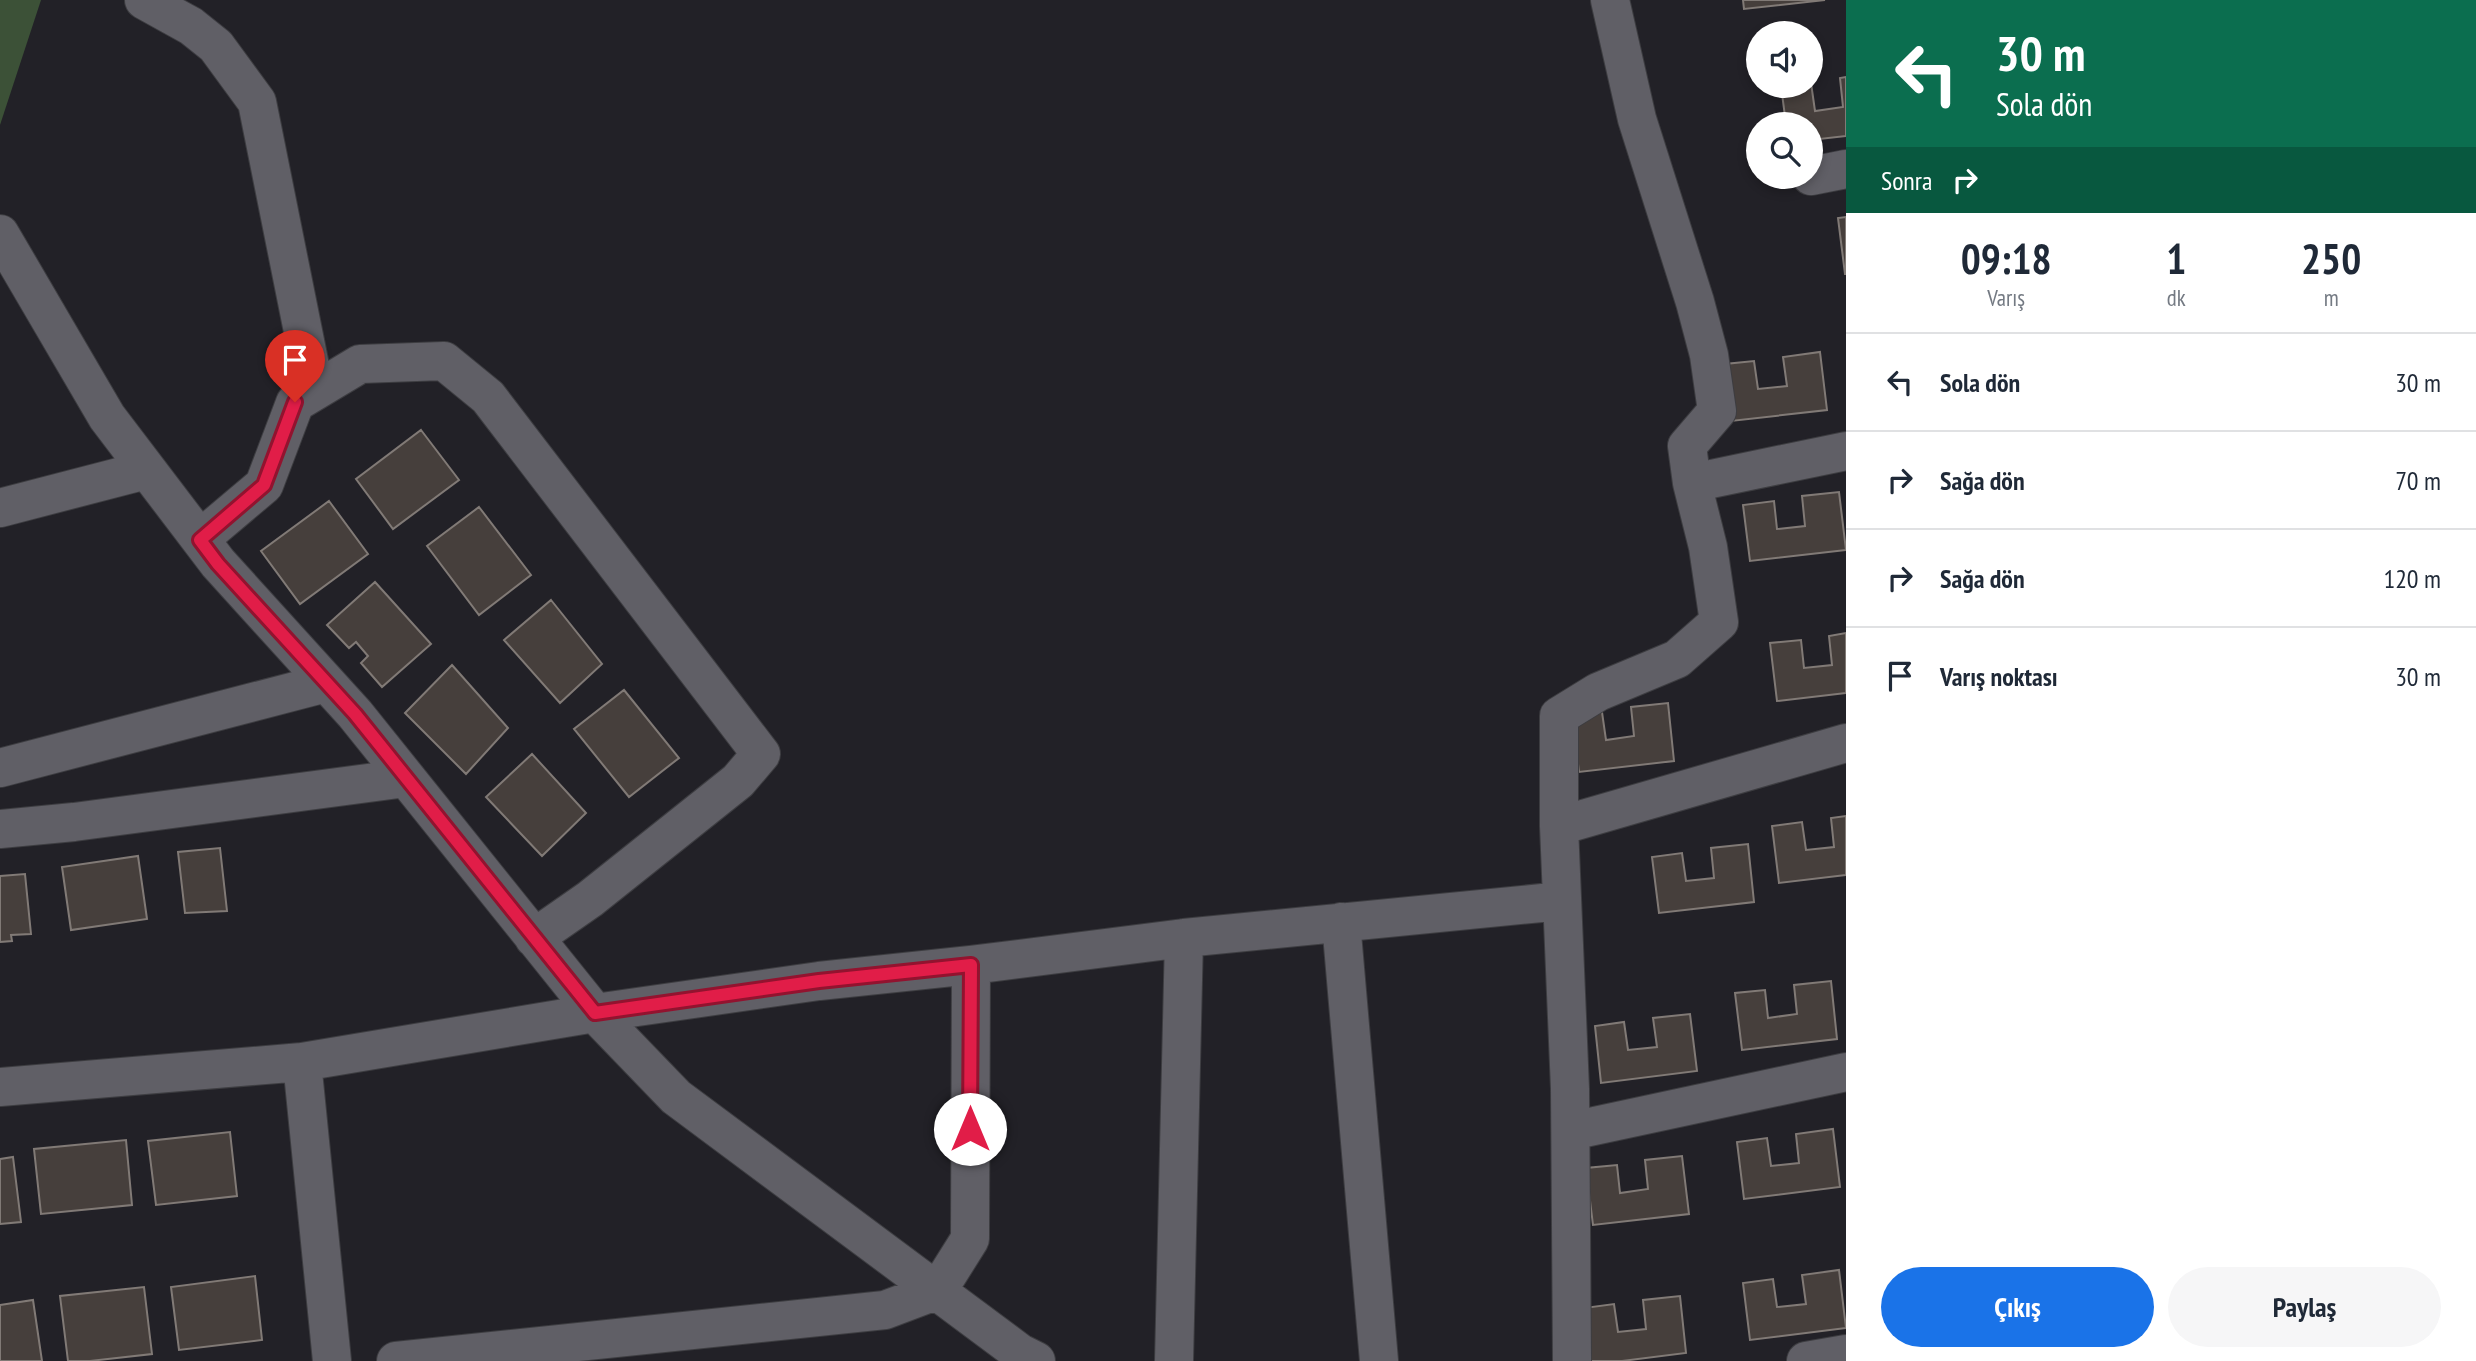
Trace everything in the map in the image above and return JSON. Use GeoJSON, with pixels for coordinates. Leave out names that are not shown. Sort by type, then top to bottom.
{"type":"FeatureCollection","features":[{"type":"Feature","properties":{"kind":"street"},"geometry":{"type":"LineString","coordinates":[[144,0],[191,26],[216,46],[257,102],[315,391]]}},
{"type":"Feature","properties":{"kind":"street"},"geometry":{"type":"LineString","coordinates":[[1573,1361],[1571,1131],[1559,826],[1559,716],[1598,692],[1677,659],[1719,622],[1708,547],[1692,483],[1687,446],[1717,411],[1709,355],[1637,119],[1610,0]]}},
{"type":"Feature","properties":{"kind":"street"},"geometry":{"type":"LineString","coordinates":[[1823,173],[1846,169]]}},
{"type":"Feature","properties":{"kind":"street"},"geometry":{"type":"LineString","coordinates":[[0,234],[107,417],[146,470],[218,564],[326,682],[595,1013],[676,1097],[1020,1353],[1036,1361]]}},
{"type":"Feature","properties":{"kind":"street"},"geometry":{"type":"LineString","coordinates":[[200,540],[264,485],[295,402],[360,364],[444,361],[488,397],[761,754],[738,781],[590,899],[534,938]]}},
{"type":"Feature","properties":{"kind":"street"},"geometry":{"type":"LineString","coordinates":[[1692,483],[1846,451]]}},
{"type":"Feature","properties":{"kind":"street"},"geometry":{"type":"LineString","coordinates":[[0,508],[146,470]]}},
{"type":"Feature","properties":{"kind":"street"},"geometry":{"type":"LineString","coordinates":[[0,768],[326,682]]}},
{"type":"Feature","properties":{"kind":"street"},"geometry":{"type":"LineString","coordinates":[[1559,826],[1846,743]]}},
{"type":"Feature","properties":{"kind":"street"},"geometry":{"type":"LineString","coordinates":[[0,829],[74,822],[406,778]]}},
{"type":"Feature","properties":{"kind":"street"},"geometry":{"type":"LineString","coordinates":[[0,1087],[302,1062],[595,1013],[819,981],[1184,938],[1562,901]]}},
{"type":"Feature","properties":{"kind":"street"},"geometry":{"type":"LineString","coordinates":[[1341,922],[1379,1361]]}},
{"type":"Feature","properties":{"kind":"street"},"geometry":{"type":"LineString","coordinates":[[1174,1361],[1184,938]]}},
{"type":"Feature","properties":{"kind":"street"},"geometry":{"type":"LineString","coordinates":[[396,1361],[885,1310],[938,1290],[970,1239],[971,965]]}},
{"type":"Feature","properties":{"kind":"street"},"geometry":{"type":"LineString","coordinates":[[302,1062],[332,1361]]}},
{"type":"Feature","properties":{"kind":"street"},"geometry":{"type":"LineString","coordinates":[[1571,1131],[1846,1072]]}},
{"type":"Feature","properties":{"kind":"street"},"geometry":{"type":"LineString","coordinates":[[1806,1361],[1846,1354]]}},
{"type":"Feature","properties":{"kind":"green space"},"geometry":{"type":"Polygon","coordinates":[[[0,0],[41,0],[0,125],[0,0]]]}},
{"type":"Feature","properties":{"kind":"building"},"geometry":{"type":"Polygon","coordinates":[[[1743,0],[1825,0],[1744,9],[1743,0]]]}},
{"type":"Feature","properties":{"kind":"building"},"geometry":{"type":"Polygon","coordinates":[[[1846,77],[1846,136],[1823,139],[1823,112],[1784,112],[1783,98],[1813,98],[1815,111],[1843,107],[1840,78],[1846,77]]]}},
{"type":"Feature","properties":{"kind":"building"},"geometry":{"type":"Polygon","coordinates":[[[1846,217],[1846,274],[1845,274],[1838,218],[1846,217]]]}},
{"type":"Feature","properties":{"kind":"building"},"geometry":{"type":"Polygon","coordinates":[[[1820,352],[1827,410],[1731,421],[1725,364],[1754,361],[1758,389],[1787,386],[1783,357],[1820,352]]]}},
{"type":"Feature","properties":{"kind":"building"},"geometry":{"type":"Polygon","coordinates":[[[421,430],[459,480],[393,529],[356,479],[421,430]]]}},
{"type":"Feature","properties":{"kind":"building"},"geometry":{"type":"Polygon","coordinates":[[[1839,492],[1846,550],[1750,561],[1743,505],[1774,501],[1777,529],[1805,526],[1802,496],[1839,492]]]}},
{"type":"Feature","properties":{"kind":"building"},"geometry":{"type":"Polygon","coordinates":[[[329,501],[368,554],[300,604],[261,551],[329,501]]]}},
{"type":"Feature","properties":{"kind":"building"},"geometry":{"type":"Polygon","coordinates":[[[479,507],[531,575],[479,615],[427,546],[479,507]]]}},
{"type":"Feature","properties":{"kind":"building"},"geometry":{"type":"Polygon","coordinates":[[[375,582],[431,644],[382,687],[361,663],[368,656],[356,642],[349,648],[327,625],[375,582]]]}},
{"type":"Feature","properties":{"kind":"building"},"geometry":{"type":"Polygon","coordinates":[[[551,600],[602,664],[560,703],[504,640],[551,600]]]}},
{"type":"Feature","properties":{"kind":"building"},"geometry":{"type":"Polygon","coordinates":[[[1846,633],[1846,693],[1777,701],[1770,643],[1801,640],[1804,668],[1832,665],[1829,636],[1846,633]]]}},
{"type":"Feature","properties":{"kind":"building"},"geometry":{"type":"Polygon","coordinates":[[[452,665],[508,728],[466,774],[405,713],[452,665]]]}},
{"type":"Feature","properties":{"kind":"building"},"geometry":{"type":"Polygon","coordinates":[[[624,690],[679,758],[629,797],[574,729],[624,690]]]}},
{"type":"Feature","properties":{"kind":"building"},"geometry":{"type":"Polygon","coordinates":[[[1668,703],[1674,761],[1579,772],[1572,715],[1602,712],[1606,740],[1634,736],[1631,707],[1668,703]]]}},
{"type":"Feature","properties":{"kind":"building"},"geometry":{"type":"Polygon","coordinates":[[[532,754],[586,813],[542,856],[486,797],[532,754]]]}},
{"type":"Feature","properties":{"kind":"building"},"geometry":{"type":"Polygon","coordinates":[[[1846,816],[1846,875],[1779,883],[1772,826],[1802,822],[1806,850],[1834,847],[1831,818],[1846,816]]]}},
{"type":"Feature","properties":{"kind":"building"},"geometry":{"type":"Polygon","coordinates":[[[1748,844],[1754,902],[1659,913],[1652,857],[1682,853],[1686,881],[1714,878],[1711,848],[1748,844]]]}},
{"type":"Feature","properties":{"kind":"building"},"geometry":{"type":"Polygon","coordinates":[[[220,848],[227,911],[185,913],[178,852],[220,848]]]}},
{"type":"Feature","properties":{"kind":"building"},"geometry":{"type":"Polygon","coordinates":[[[138,856],[147,919],[71,930],[62,867],[138,856]]]}},
{"type":"Feature","properties":{"kind":"building"},"geometry":{"type":"Polygon","coordinates":[[[25,874],[31,934],[11,935],[12,941],[0,942],[0,876],[25,874]]]}},
{"type":"Feature","properties":{"kind":"building"},"geometry":{"type":"Polygon","coordinates":[[[1831,981],[1837,1039],[1742,1050],[1735,993],[1765,990],[1768,1018],[1797,1014],[1794,985],[1831,981]]]}},
{"type":"Feature","properties":{"kind":"building"},"geometry":{"type":"Polygon","coordinates":[[[1690,1014],[1697,1071],[1601,1083],[1595,1026],[1624,1022],[1628,1050],[1657,1047],[1653,1018],[1690,1014]]]}},
{"type":"Feature","properties":{"kind":"building"},"geometry":{"type":"Polygon","coordinates":[[[1833,1129],[1840,1187],[1744,1199],[1737,1142],[1767,1138],[1771,1166],[1799,1163],[1796,1134],[1833,1129]]]}},
{"type":"Feature","properties":{"kind":"building"},"geometry":{"type":"Polygon","coordinates":[[[230,1132],[237,1196],[156,1205],[148,1141],[230,1132]]]}},
{"type":"Feature","properties":{"kind":"building"},"geometry":{"type":"Polygon","coordinates":[[[126,1140],[132,1205],[41,1214],[34,1149],[126,1140]]]}},
{"type":"Feature","properties":{"kind":"building"},"geometry":{"type":"Polygon","coordinates":[[[1682,1156],[1689,1214],[1593,1225],[1586,1168],[1617,1165],[1620,1193],[1648,1189],[1645,1160],[1682,1156]]]}},
{"type":"Feature","properties":{"kind":"building"},"geometry":{"type":"Polygon","coordinates":[[[13,1157],[21,1222],[0,1224],[0,1159],[13,1157]]]}},
{"type":"Feature","properties":{"kind":"building"},"geometry":{"type":"Polygon","coordinates":[[[1839,1270],[1846,1328],[1750,1340],[1743,1283],[1773,1279],[1777,1307],[1806,1304],[1802,1275],[1839,1270]]]}},
{"type":"Feature","properties":{"kind":"building"},"geometry":{"type":"Polygon","coordinates":[[[255,1276],[262,1340],[179,1350],[171,1287],[255,1276]]]}},
{"type":"Feature","properties":{"kind":"building"},"geometry":{"type":"Polygon","coordinates":[[[144,1287],[152,1354],[68,1361],[60,1296],[144,1287]]]}},
{"type":"Feature","properties":{"kind":"building"},"geometry":{"type":"Polygon","coordinates":[[[1680,1296],[1686,1353],[1622,1361],[1591,1361],[1584,1308],[1614,1304],[1618,1332],[1646,1329],[1643,1300],[1680,1296]]]}},
{"type":"Feature","properties":{"kind":"building"},"geometry":{"type":"Polygon","coordinates":[[[33,1300],[42,1361],[0,1361],[0,1305],[33,1300]]]}},
{"type":"Feature","properties":{"kind":"route"},"geometry":{"type":"LineString","coordinates":[[295,402],[264,485],[200,540],[218,564],[355,714],[595,1013],[819,981],[971,965],[970,1129]]}}]}
